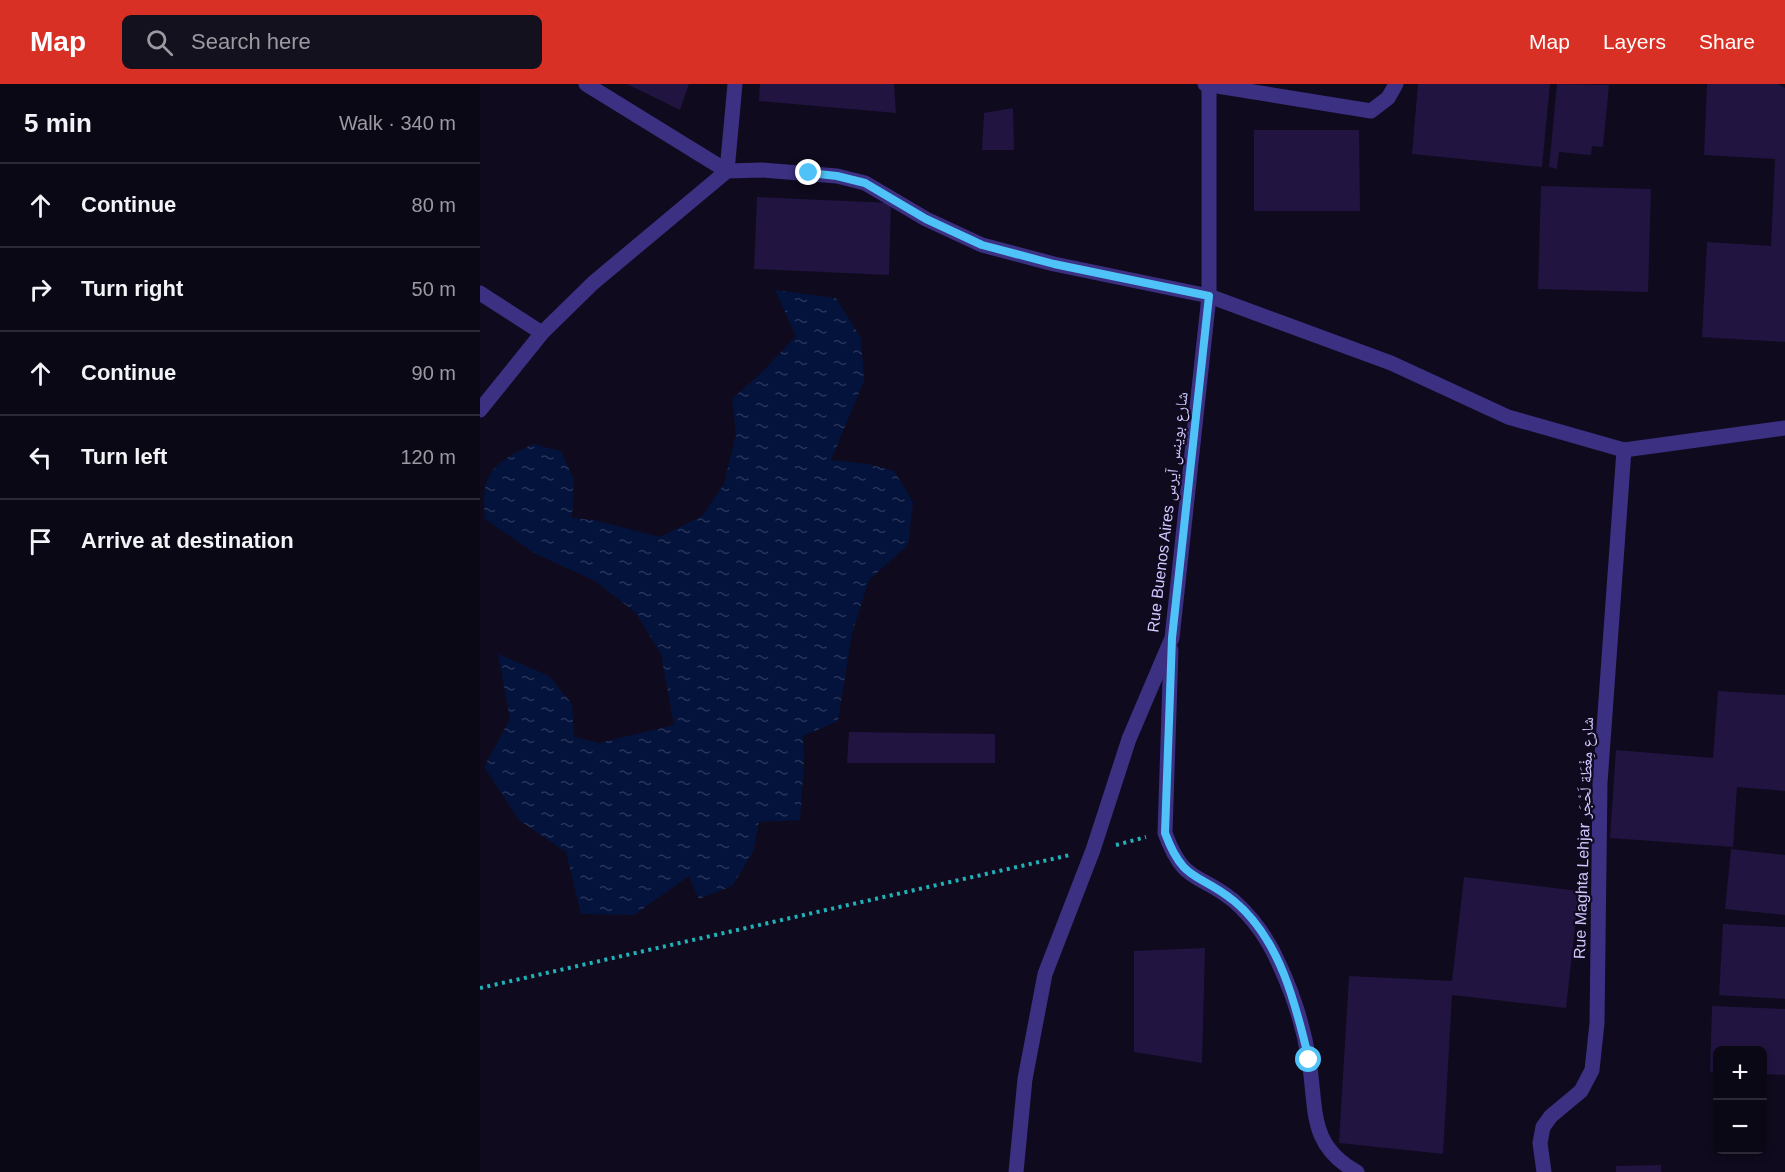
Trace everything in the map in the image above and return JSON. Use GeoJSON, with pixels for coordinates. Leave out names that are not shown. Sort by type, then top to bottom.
{"type":"FeatureCollection","features":[{"type":"Feature","properties":{"kind":"street"},"geometry":{"type":"LineString","coordinates":[[586,84],[727,171],[837,176],[865,183],[926,219],[982,245],[1054,264],[1209,296],[1391,363],[1508,417],[1624,450],[1785,428]]}},
{"type":"Feature","properties":{"kind":"street"},"geometry":{"type":"LineString","coordinates":[[480,410],[542,333],[593,284],[727,171],[735,84]]}},
{"type":"Feature","properties":{"kind":"street"},"geometry":{"type":"LineString","coordinates":[[1208,85],[1371,111],[1388,98],[1396,84]]}},
{"type":"Feature","properties":{"kind":"street","name":"Rue Buenos Aires شارع بوينس آيرس"},"geometry":{"type":"LineString","coordinates":[[1016,1172],[1025,1079],[1045,974],[1093,850],[1129,739],[1172,638],[1209,296],[1208,85]]}},
{"type":"Feature","properties":{"kind":"street"},"geometry":{"type":"LineString","coordinates":[[480,293],[542,333]]}},
{"type":"Feature","properties":{"kind":"street","name":"Rue Maghta Lehjar شارع مِغْطَة لَحْجَر"},"geometry":{"type":"LineString","coordinates":[[1544,1172],[1540,1143],[1544,1127],[1551,1116],[1581,1091],[1592,1070],[1597,1023],[1600,783],[1624,450]]}},
{"type":"Feature","properties":{"kind":"street"},"geometry":{"type":"LineString","coordinates":[[1172,638],[1165,833],[1174,858],[1192,876],[1233,900],[1248,915],[1265,939],[1279,964],[1299,1018],[1309,1060],[1315,1118],[1327,1148],[1338,1161],[1357,1172]]}},
{"type":"Feature","properties":{"kind":"path"},"geometry":{"type":"LineString","coordinates":[[480,988],[1165,833]]}},
{"type":"Feature","properties":{"kind":"water"},"geometry":{"type":"Polygon","coordinates":[[[775,290],[836,298],[861,338],[864,381],[831,460],[868,464],[894,471],[913,502],[908,545],[869,580],[852,633],[838,721],[803,736],[804,764],[800,820],[759,822],[753,852],[732,886],[699,899],[689,876],[634,915],[581,914],[566,852],[519,820],[484,767],[510,719],[498,654],[549,676],[572,704],[574,737],[599,743],[674,725],[661,654],[635,612],[595,581],[536,554],[485,519],[484,503],[487,480],[499,464],[533,444],[561,451],[574,480],[572,518],[594,520],[660,537],[702,516],[724,484],[736,434],[732,399],[761,373],[796,336],[775,290]]]}},
{"type":"Feature","properties":{"kind":"building"},"geometry":{"type":"Polygon","coordinates":[[[627,84],[689,84],[680,110],[627,84]]]}},
{"type":"Feature","properties":{"kind":"building"},"geometry":{"type":"Polygon","coordinates":[[[760,84],[894,84],[896,113],[759,101],[760,84]]]}},
{"type":"Feature","properties":{"kind":"building"},"geometry":{"type":"Polygon","coordinates":[[[1418,84],[1550,84],[1542,167],[1412,154],[1418,84]]]}},
{"type":"Feature","properties":{"kind":"building"},"geometry":{"type":"Polygon","coordinates":[[[1557,84],[1609,85],[1603,147],[1592,146],[1591,155],[1559,152],[1557,169],[1549,167],[1557,84]]]}},
{"type":"Feature","properties":{"kind":"building"},"geometry":{"type":"Polygon","coordinates":[[[1707,84],[1778,84],[1785,88],[1785,342],[1702,337],[1707,242],[1771,246],[1775,159],[1704,155],[1707,84]]]}},
{"type":"Feature","properties":{"kind":"building"},"geometry":{"type":"Polygon","coordinates":[[[1013,108],[1014,150],[982,150],[984,113],[1013,108]]]}},
{"type":"Feature","properties":{"kind":"building"},"geometry":{"type":"Polygon","coordinates":[[[1254,130],[1359,130],[1360,211],[1254,211],[1254,130]]]}},
{"type":"Feature","properties":{"kind":"building"},"geometry":{"type":"Polygon","coordinates":[[[1541,186],[1651,189],[1648,292],[1538,289],[1541,186]]]}},
{"type":"Feature","properties":{"kind":"building"},"geometry":{"type":"Polygon","coordinates":[[[757,197],[891,203],[889,275],[754,269],[757,197]]]}},
{"type":"Feature","properties":{"kind":"building"},"geometry":{"type":"Polygon","coordinates":[[[1718,691],[1785,695],[1785,791],[1737,787],[1733,847],[1610,838],[1616,750],[1713,758],[1718,691]]]}},
{"type":"Feature","properties":{"kind":"building"},"geometry":{"type":"Polygon","coordinates":[[[849,732],[995,734],[995,763],[847,763],[849,732]]]}},
{"type":"Feature","properties":{"kind":"building"},"geometry":{"type":"Polygon","coordinates":[[[1731,849],[1785,855],[1785,915],[1725,909],[1731,849]]]}},
{"type":"Feature","properties":{"kind":"building"},"geometry":{"type":"Polygon","coordinates":[[[1464,877],[1579,891],[1566,1008],[1452,995],[1443,1154],[1339,1143],[1349,976],[1452,981],[1464,877]]]}},
{"type":"Feature","properties":{"kind":"building"},"geometry":{"type":"Polygon","coordinates":[[[1723,924],[1785,927],[1785,999],[1719,995],[1723,924]]]}},
{"type":"Feature","properties":{"kind":"building"},"geometry":{"type":"Polygon","coordinates":[[[1205,948],[1202,1063],[1134,1052],[1134,951],[1205,948]]]}},
{"type":"Feature","properties":{"kind":"building"},"geometry":{"type":"Polygon","coordinates":[[[1712,1006],[1785,1009],[1785,1075],[1767,1074],[1767,1046],[1713,1046],[1713,1072],[1710,1072],[1712,1006]]]}},
{"type":"Feature","properties":{"kind":"building"},"geometry":{"type":"Polygon","coordinates":[[[1661,1165],[1661,1172],[1616,1172],[1616,1166],[1661,1165]]]}},
{"type":"Feature","properties":{"kind":"route"},"geometry":{"type":"LineString","coordinates":[[809,173],[837,176],[865,183],[891,196],[926,219],[982,245],[1054,264],[1209,296],[1172,638],[1164,794],[1165,833],[1174,858],[1192,876],[1233,900],[1260,931],[1279,964],[1299,1018],[1309,1060]]}}]}
